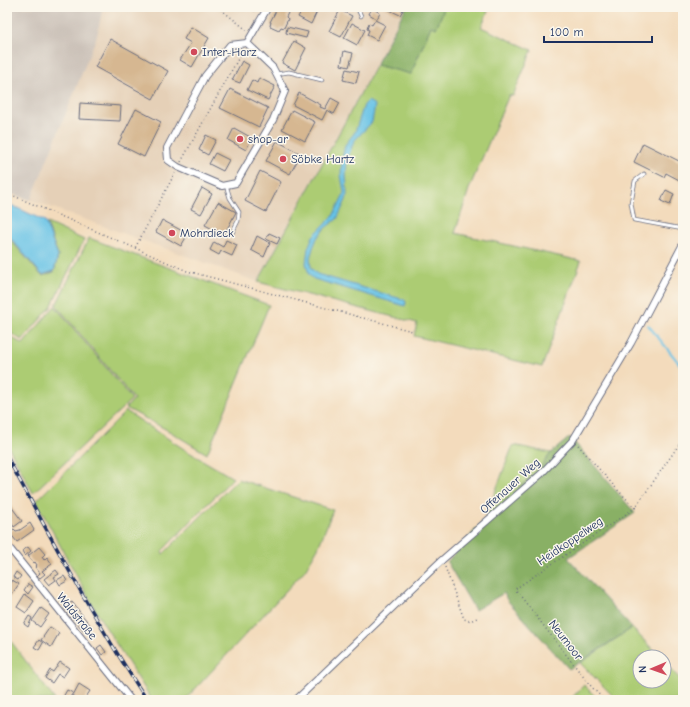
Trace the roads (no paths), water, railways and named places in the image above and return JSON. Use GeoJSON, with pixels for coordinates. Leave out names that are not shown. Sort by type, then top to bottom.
{"type":"FeatureCollection","features":[{"type":"Feature","properties":{"kind":"street"},"geometry":{"type":"LineString","coordinates":[[247,43],[273,68],[285,91],[273,120],[236,183],[222,186],[178,167],[168,160],[167,148],[205,76],[230,45],[247,43],[268,7]]}},
{"type":"Feature","properties":{"kind":"street","name":"Offenauer Weg"},"geometry":{"type":"LineString","coordinates":[[296,700],[442,560],[541,474],[573,440],[631,343],[683,244]]}},
{"type":"Feature","properties":{"kind":"street","name":"Waldstraße"},"geometry":{"type":"LineString","coordinates":[[7,545],[131,700]]}},
{"type":"Feature","properties":{"kind":"lane"},"geometry":{"type":"LineString","coordinates":[[357,7],[362,16]]}},
{"type":"Feature","properties":{"kind":"lane"},"geometry":{"type":"LineString","coordinates":[[276,74],[289,72],[322,80]]}},
{"type":"Feature","properties":{"kind":"lane"},"geometry":{"type":"LineString","coordinates":[[644,174],[635,181],[631,203],[634,220],[683,229]]}},
{"type":"Feature","properties":{"kind":"lane"},"geometry":{"type":"LineString","coordinates":[[226,185],[230,198],[239,212],[238,221],[232,233]]}},
{"type":"Feature","properties":{"kind":"water"},"geometry":{"type":"Polygon","coordinates":[[[368,101],[375,105],[372,122],[354,141],[347,160],[346,200],[337,219],[325,228],[317,238],[310,258],[311,268],[317,274],[405,300],[405,306],[314,279],[309,275],[306,263],[308,248],[313,236],[333,216],[343,196],[344,192],[341,175],[345,145],[355,132],[364,105],[368,101]]]}},
{"type":"Feature","properties":{"kind":"water"},"geometry":{"type":"Polygon","coordinates":[[[7,203],[45,221],[58,256],[54,271],[42,275],[7,234],[7,203]]]}},
{"type":"Feature","properties":{"kind":"waterway"},"geometry":{"type":"LineString","coordinates":[[648,325],[683,368]]}},
{"type":"Feature","properties":{"kind":"railway"},"geometry":{"type":"LineString","coordinates":[[7,457],[92,610],[147,700]]}},
{"type":"Feature","properties":{"kind":"place","name":"Inter-Harz"},"geometry":{"type":"Point","coordinates":[194,52]}},
{"type":"Feature","properties":{"kind":"place","name":"shop-ar"},"geometry":{"type":"Point","coordinates":[240,139]}},
{"type":"Feature","properties":{"kind":"place","name":"Söbke Hartz"},"geometry":{"type":"Point","coordinates":[283,159]}},
{"type":"Feature","properties":{"kind":"place","name":"Mohrdieck"},"geometry":{"type":"Point","coordinates":[172,233]}}]}
